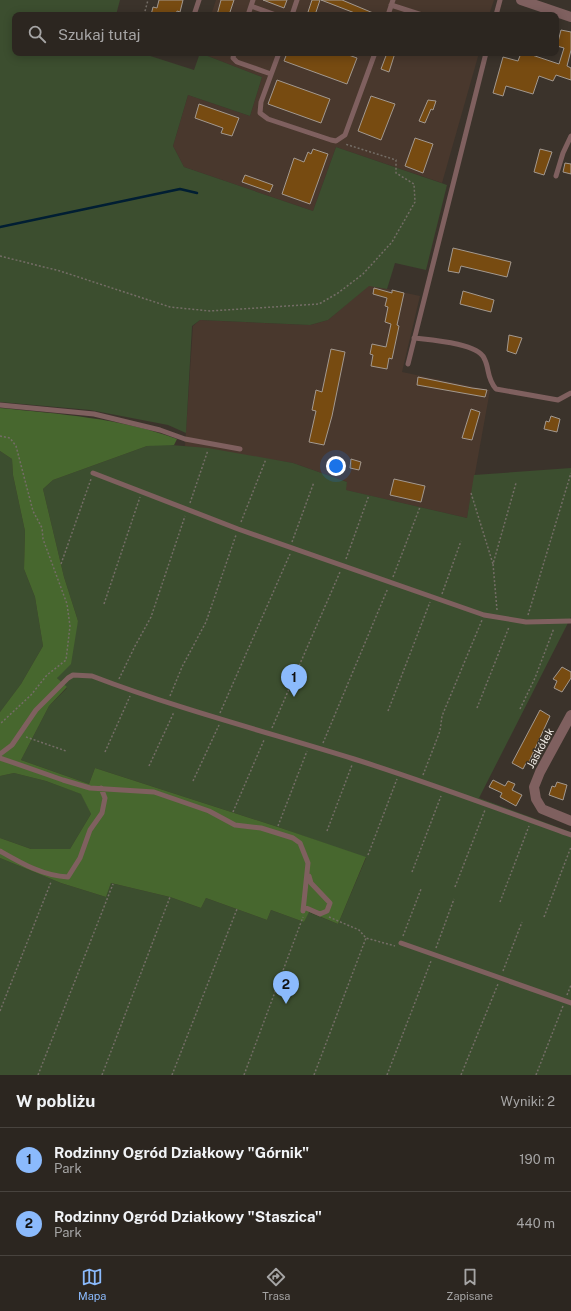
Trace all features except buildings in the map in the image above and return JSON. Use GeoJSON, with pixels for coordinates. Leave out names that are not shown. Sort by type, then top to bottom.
{"type":"FeatureCollection","features":[{"type":"Feature","properties":{"kind":"street"},"geometry":{"type":"LineString","coordinates":[[521,0],[556,12]]}},
{"type":"Feature","properties":{"kind":"street"},"geometry":{"type":"LineString","coordinates":[[559,13],[571,17]]}},
{"type":"Feature","properties":{"kind":"street","name":"Jaskółek"},"geometry":{"type":"LineString","coordinates":[[571,715],[536,780],[534,787],[536,800],[542,809],[571,821]]}},
{"type":"Feature","properties":{"kind":"lane"},"geometry":{"type":"LineString","coordinates":[[195,12],[199,0]]}},
{"type":"Feature","properties":{"kind":"lane"},"geometry":{"type":"LineString","coordinates":[[249,12],[253,0]]}},
{"type":"Feature","properties":{"kind":"lane"},"geometry":{"type":"LineString","coordinates":[[293,12],[297,0]]}},
{"type":"Feature","properties":{"kind":"lane"},"geometry":{"type":"LineString","coordinates":[[497,12],[500,0]]}},
{"type":"Feature","properties":{"kind":"lane"},"geometry":{"type":"LineString","coordinates":[[392,3],[414,12]]}},
{"type":"Feature","properties":{"kind":"lane"},"geometry":{"type":"LineString","coordinates":[[251,6],[268,12]]}},
{"type":"Feature","properties":{"kind":"lane"},"geometry":{"type":"LineString","coordinates":[[233,56],[233,58],[237,62],[271,74]]}},
{"type":"Feature","properties":{"kind":"lane"},"geometry":{"type":"LineString","coordinates":[[278,56],[261,102],[260,113],[268,119],[331,140],[336,140],[345,135],[373,56]]}},
{"type":"Feature","properties":{"kind":"lane"},"geometry":{"type":"LineString","coordinates":[[408,364],[485,56]]}},
{"type":"Feature","properties":{"kind":"lane"},"geometry":{"type":"LineString","coordinates":[[556,176],[563,153],[571,136]]}},
{"type":"Feature","properties":{"kind":"lane"},"geometry":{"type":"LineString","coordinates":[[414,338],[473,348],[483,354],[486,360],[490,382],[496,389],[558,400],[571,393]]}},
{"type":"Feature","properties":{"kind":"lane"},"geometry":{"type":"LineString","coordinates":[[0,405],[94,414],[160,430],[185,439],[240,449]]}},
{"type":"Feature","properties":{"kind":"lane"},"geometry":{"type":"LineString","coordinates":[[93,473],[238,529],[343,567],[484,615],[512,621],[526,622],[571,621]]}},
{"type":"Feature","properties":{"kind":"lane"},"geometry":{"type":"LineString","coordinates":[[0,754],[12,745],[36,710],[68,678],[73,675],[92,676],[116,686],[268,735],[309,745],[444,788],[571,835]]}},
{"type":"Feature","properties":{"kind":"lane"},"geometry":{"type":"LineString","coordinates":[[0,758],[90,788],[154,792],[209,810],[235,825],[261,828],[293,838],[300,843],[308,863],[303,909],[320,914],[327,911],[330,903],[311,883],[308,873]]}},
{"type":"Feature","properties":{"kind":"lane"},"geometry":{"type":"LineString","coordinates":[[0,850],[34,869],[53,876],[68,877],[77,863],[90,830],[102,813],[105,798],[101,788]]}},
{"type":"Feature","properties":{"kind":"lane"},"geometry":{"type":"LineString","coordinates":[[401,943],[571,1003]]}},
{"type":"Feature","properties":{"kind":"path"},"geometry":{"type":"LineString","coordinates":[[145,12],[148,0]]}},
{"type":"Feature","properties":{"kind":"path"},"geometry":{"type":"LineString","coordinates":[[0,256],[60,271],[170,307],[210,311],[319,304],[338,293],[363,274],[392,242],[415,202],[414,184],[396,173],[396,160],[336,140]]}},
{"type":"Feature","properties":{"kind":"path"},"geometry":{"type":"LineString","coordinates":[[0,436],[10,438],[16,446],[33,511],[42,528],[43,540],[54,574],[67,604],[70,626],[66,660],[48,675],[31,695],[0,724]]}},
{"type":"Feature","properties":{"kind":"path"},"geometry":{"type":"LineString","coordinates":[[116,686],[151,617],[208,448]]}},
{"type":"Feature","properties":{"kind":"path"},"geometry":{"type":"LineString","coordinates":[[168,702],[182,667],[206,622],[238,529],[266,460]]}},
{"type":"Feature","properties":{"kind":"path"},"geometry":{"type":"LineString","coordinates":[[61,564],[93,473]]}},
{"type":"Feature","properties":{"kind":"path"},"geometry":{"type":"LineString","coordinates":[[526,622],[571,473]]}},
{"type":"Feature","properties":{"kind":"path"},"geometry":{"type":"LineString","coordinates":[[193,781],[291,548],[314,482]]}},
{"type":"Feature","properties":{"kind":"path"},"geometry":{"type":"LineString","coordinates":[[493,564],[516,483]]}},
{"type":"Feature","properties":{"kind":"path"},"geometry":{"type":"LineString","coordinates":[[104,604],[142,492]]}},
{"type":"Feature","properties":{"kind":"path"},"geometry":{"type":"LineString","coordinates":[[471,493],[493,564],[498,618]]}},
{"type":"Feature","properties":{"kind":"path"},"geometry":{"type":"LineString","coordinates":[[233,812],[343,567],[369,495]]}},
{"type":"Feature","properties":{"kind":"path"},"geometry":{"type":"LineString","coordinates":[[320,749],[390,583],[420,507]]}},
{"type":"Feature","properties":{"kind":"path"},"geometry":{"type":"LineString","coordinates":[[440,599],[461,540]]}},
{"type":"Feature","properties":{"kind":"path"},"geometry":{"type":"LineString","coordinates":[[388,711],[432,597]]}},
{"type":"Feature","properties":{"kind":"path"},"geometry":{"type":"LineString","coordinates":[[421,781],[440,731],[442,716],[484,615]]}},
{"type":"Feature","properties":{"kind":"path"},"geometry":{"type":"LineString","coordinates":[[477,708],[512,621]]}},
{"type":"Feature","properties":{"kind":"path"},"geometry":{"type":"LineString","coordinates":[[520,709],[553,632]]}},
{"type":"Feature","properties":{"kind":"path"},"geometry":{"type":"LineString","coordinates":[[105,752],[132,691]]}},
{"type":"Feature","properties":{"kind":"path"},"geometry":{"type":"LineString","coordinates":[[149,766],[177,705]]}},
{"type":"Feature","properties":{"kind":"path"},"geometry":{"type":"LineString","coordinates":[[24,736],[66,751]]}},
{"type":"Feature","properties":{"kind":"path"},"geometry":{"type":"LineString","coordinates":[[278,827],[309,745]]}},
{"type":"Feature","properties":{"kind":"path"},"geometry":{"type":"LineString","coordinates":[[327,831],[354,759]]}},
{"type":"Feature","properties":{"kind":"path"},"geometry":{"type":"LineString","coordinates":[[368,855],[399,774]]}},
{"type":"Feature","properties":{"kind":"path"},"geometry":{"type":"LineString","coordinates":[[412,872],[444,788]]}},
{"type":"Feature","properties":{"kind":"path"},"geometry":{"type":"LineString","coordinates":[[455,887],[487,804]]}},
{"type":"Feature","properties":{"kind":"path"},"geometry":{"type":"LineString","coordinates":[[500,902],[532,820]]}},
{"type":"Feature","properties":{"kind":"path"},"geometry":{"type":"LineString","coordinates":[[544,918],[571,847]]}},
{"type":"Feature","properties":{"kind":"path"},"geometry":{"type":"LineString","coordinates":[[0,1012],[53,876]]}},
{"type":"Feature","properties":{"kind":"path"},"geometry":{"type":"LineString","coordinates":[[38,1075],[113,884]]}},
{"type":"Feature","properties":{"kind":"path"},"geometry":{"type":"LineString","coordinates":[[320,914],[359,930],[366,938],[396,946],[401,943],[421,889]]}},
{"type":"Feature","properties":{"kind":"path"},"geometry":{"type":"LineString","coordinates":[[102,1075],[170,897]]}},
{"type":"Feature","properties":{"kind":"path"},"geometry":{"type":"LineString","coordinates":[[387,1075],[454,899]]}},
{"type":"Feature","properties":{"kind":"path"},"geometry":{"type":"LineString","coordinates":[[172,1075],[237,909]]}},
{"type":"Feature","properties":{"kind":"path"},"geometry":{"type":"LineString","coordinates":[[244,1075],[302,922],[303,909]]}},
{"type":"Feature","properties":{"kind":"path"},"geometry":{"type":"LineString","coordinates":[[461,1075],[522,922]]}},
{"type":"Feature","properties":{"kind":"path"},"geometry":{"type":"LineString","coordinates":[[314,1075],[366,938]]}},
{"type":"Feature","properties":{"kind":"path"},"geometry":{"type":"LineString","coordinates":[[536,1075],[571,985]]}},
{"type":"Feature","properties":{"kind":"shaded area"},"geometry":{"type":"Polygon","coordinates":[[[216,0],[494,0],[490,12],[212,12],[216,0]]]}},
{"type":"Feature","properties":{"kind":"shaded area"},"geometry":{"type":"Polygon","coordinates":[[[208,56],[478,56],[442,183],[336,147],[313,211],[184,167],[173,146],[188,95],[250,116],[262,77],[208,56]]]}},
{"type":"Feature","properties":{"kind":"shaded area"},"geometry":{"type":"Polygon","coordinates":[[[369,285],[420,296],[402,372],[490,390],[467,518],[345,490],[347,482],[293,463],[185,446],[193,326],[200,320],[310,325],[328,320],[369,285]]]}},
{"type":"Feature","properties":{"kind":"green space"},"geometry":{"type":"Polygon","coordinates":[[[0,0],[120,0],[117,12],[12,12],[12,56],[150,56],[194,70],[199,56],[208,56],[262,77],[250,116],[188,95],[173,146],[184,167],[313,211],[336,147],[447,185],[426,270],[395,263],[387,289],[369,286],[328,320],[310,325],[200,320],[192,326],[186,433],[168,425],[90,410],[0,402],[0,0]]]}},
{"type":"Feature","properties":{"kind":"green space"},"geometry":{"type":"Polygon","coordinates":[[[0,408],[90,418],[134,426],[177,439],[174,445],[147,446],[53,480],[43,489],[64,577],[78,621],[71,664],[57,678],[67,687],[49,706],[21,760],[89,784],[95,768],[366,857],[338,924],[309,912],[304,922],[271,910],[267,920],[206,898],[201,908],[170,897],[111,883],[106,897],[61,883],[0,858],[0,838],[31,849],[70,849],[91,814],[81,794],[46,781],[14,773],[0,776],[0,712],[21,684],[43,646],[35,597],[24,569],[25,531],[13,475],[12,459],[0,451],[0,408]]]}},
{"type":"Feature","properties":{"kind":"green space"},"geometry":{"type":"Polygon","coordinates":[[[159,444],[208,448],[293,463],[347,482],[346,490],[467,518],[474,475],[571,468],[571,617],[479,798],[571,832],[571,1075],[0,1075],[0,858],[61,883],[106,897],[111,883],[170,897],[201,908],[206,898],[267,920],[271,910],[304,922],[308,912],[338,924],[366,858],[278,827],[95,768],[89,784],[21,760],[49,706],[67,688],[57,678],[78,621],[64,577],[43,489],[53,480],[147,446],[159,444]]]}},
{"type":"Feature","properties":{"kind":"green space"},"geometry":{"type":"Polygon","coordinates":[[[0,451],[12,459],[13,475],[25,531],[24,569],[35,597],[43,646],[21,684],[0,712],[0,451]]]}},
{"type":"Feature","properties":{"kind":"green space"},"geometry":{"type":"Polygon","coordinates":[[[14,773],[46,781],[82,794],[91,814],[70,849],[31,849],[0,838],[0,776],[14,773]]]}},
{"type":"Feature","properties":{"kind":"waterway"},"geometry":{"type":"LineString","coordinates":[[0,227],[180,189],[197,193]]}},
{"type":"Feature","properties":{"kind":"place","name":"Rodzinny Ogród Działkowy \"Górnik\""},"geometry":{"type":"Point","coordinates":[294,697]}},
{"type":"Feature","properties":{"kind":"place","name":"Rodzinny Ogród Działkowy \"Staszica\""},"geometry":{"type":"Point","coordinates":[286,1004]}}]}
